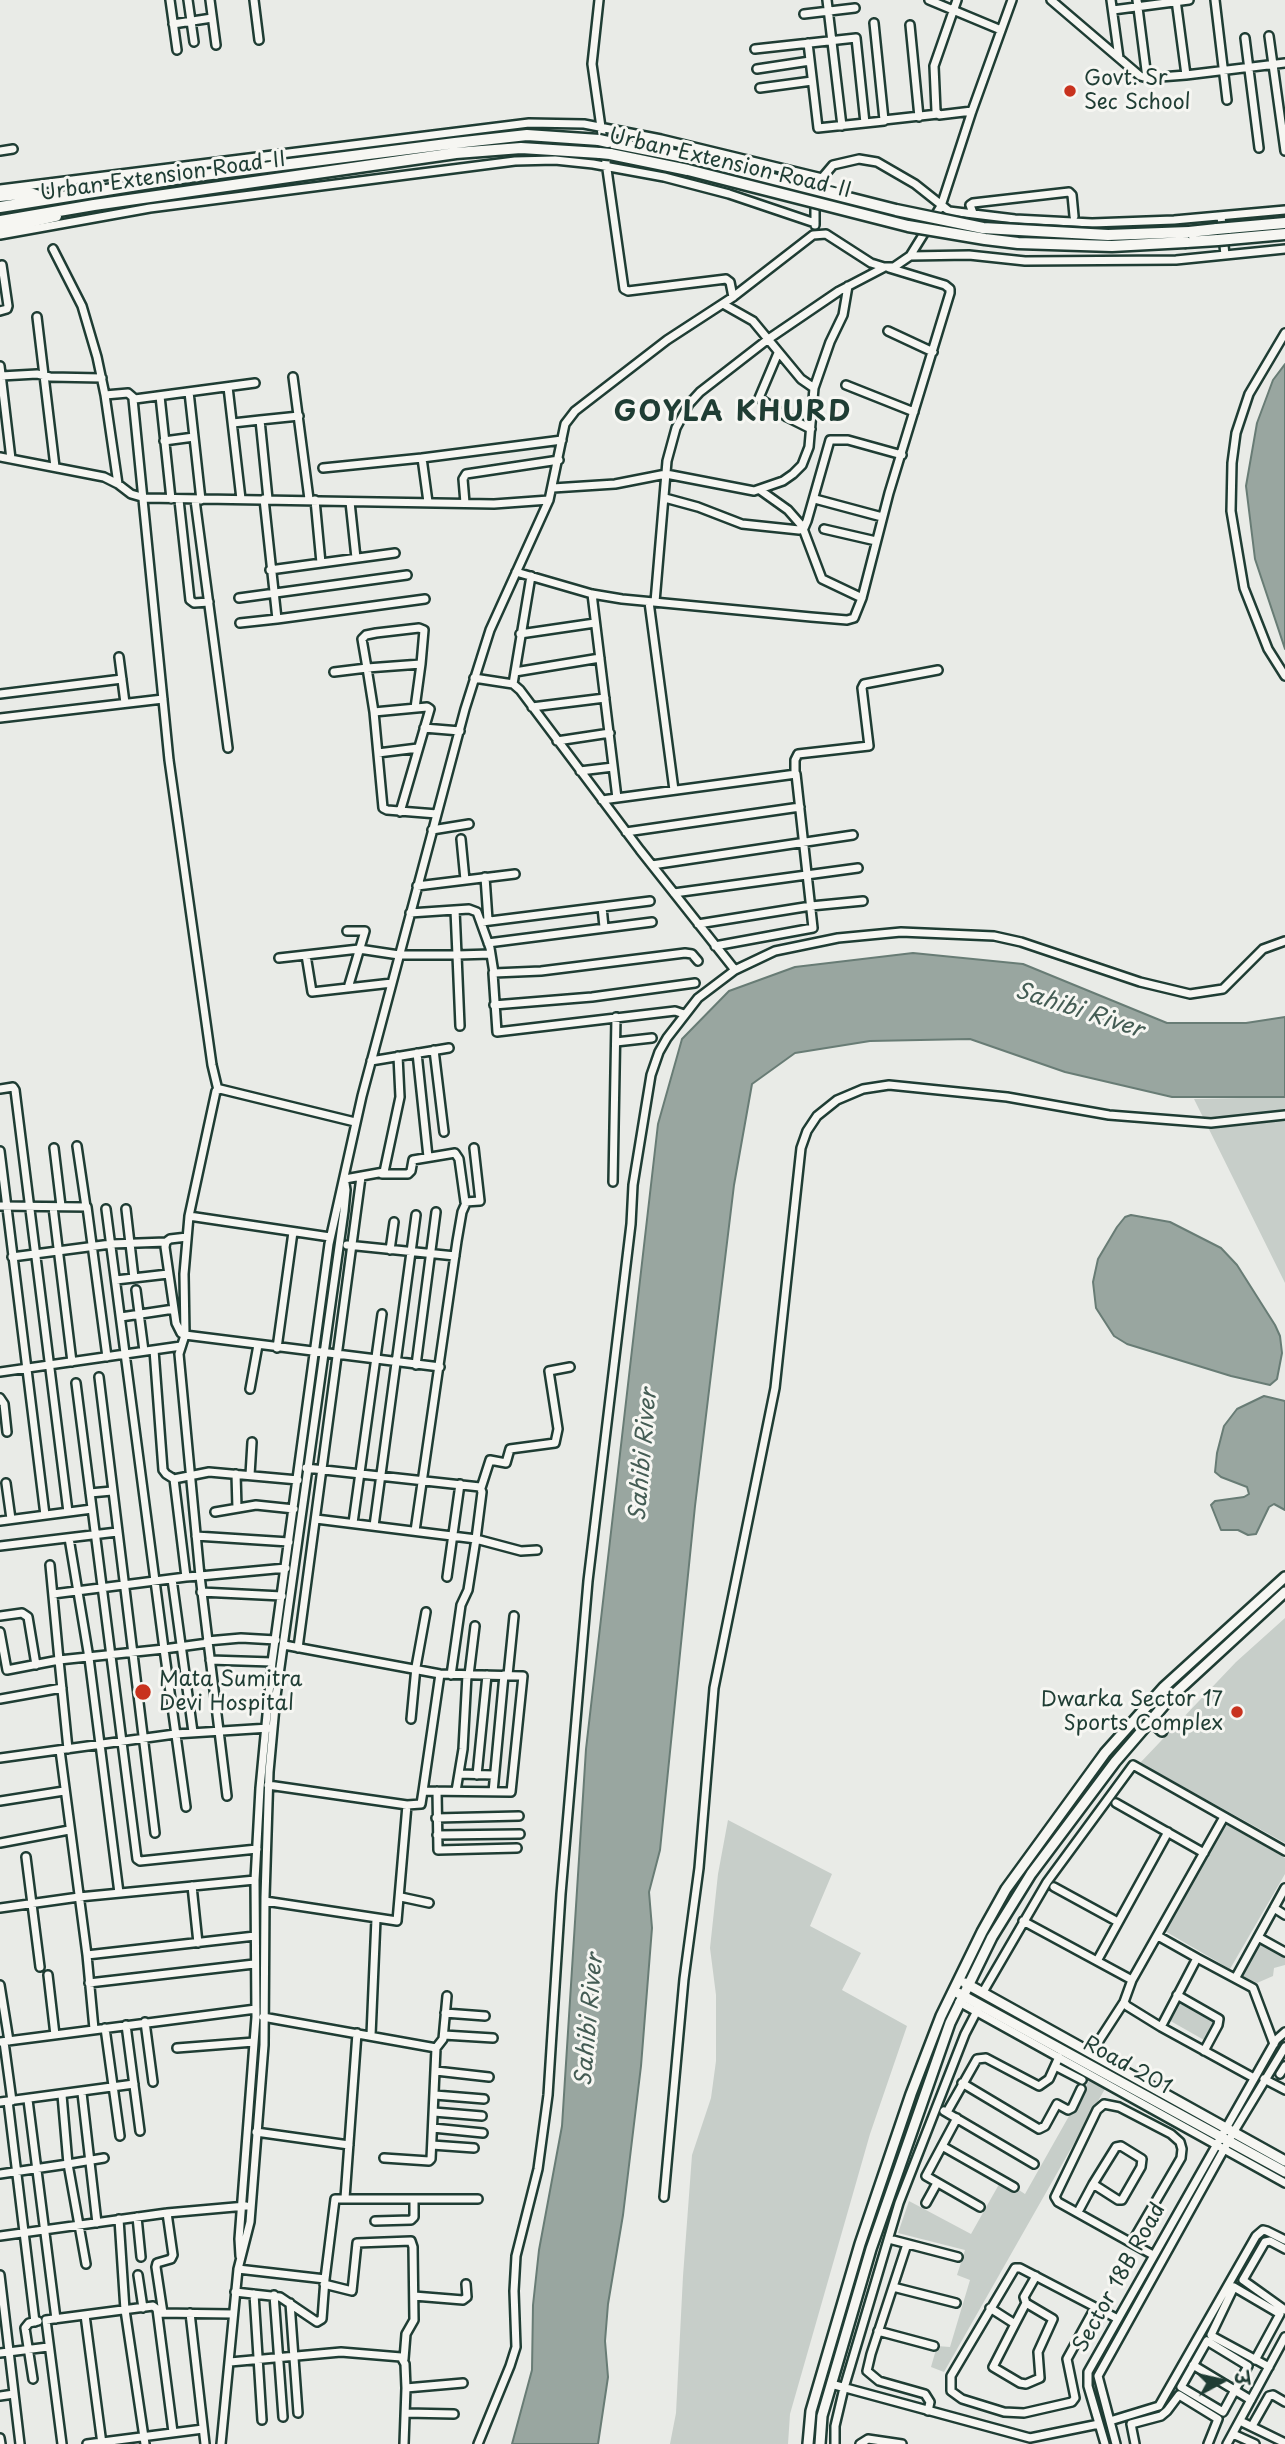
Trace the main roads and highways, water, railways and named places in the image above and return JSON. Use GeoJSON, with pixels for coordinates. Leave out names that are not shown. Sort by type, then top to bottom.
{"type":"FeatureCollection","features":[{"type":"Feature","properties":{"kind":"highway","name":"Urban Extension Road-II"},"geometry":{"type":"LineString","coordinates":[[0,207],[188,177],[527,135],[604,141],[694,159],[896,210],[983,228],[1187,237]]}},
{"type":"Feature","properties":{"kind":"highway","name":"Urban Extension Road-II"},"geometry":{"type":"LineString","coordinates":[[0,221],[65,209],[456,153],[521,148],[605,153],[688,170],[908,226],[1018,243],[1112,246],[1223,234],[1285,234]]}},
{"type":"Feature","properties":{"kind":"highway"},"geometry":{"type":"LineString","coordinates":[[0,196],[30,193],[47,199]]}},
{"type":"Feature","properties":{"kind":"highway"},"geometry":{"type":"LineString","coordinates":[[0,229],[50,218],[65,209]]}},
{"type":"Feature","properties":{"kind":"highway","name":"Urban Extension Road-II"},"geometry":{"type":"LineString","coordinates":[[1223,234],[1285,223]]}},
{"type":"Feature","properties":{"kind":"main road"},"geometry":{"type":"LineString","coordinates":[[808,2444],[811,2411],[860,2245],[911,2094],[958,1979],[1006,1889],[1105,1753],[1164,1687],[1285,1577]]}},
{"type":"Feature","properties":{"kind":"main road"},"geometry":{"type":"LineString","coordinates":[[820,2444],[822,2416],[871,2249],[922,2100],[961,1999],[992,1937],[1031,1874],[1115,1762],[1181,1688],[1285,1592]]}},
{"type":"Feature","properties":{"kind":"main road"},"geometry":{"type":"LineString","coordinates":[[1151,1721],[1162,1731]]}},
{"type":"Feature","properties":{"kind":"main road","name":"Road 201"},"geometry":{"type":"LineString","coordinates":[[958,1979],[1091,2053],[1225,2139],[1285,2161]]}},
{"type":"Feature","properties":{"kind":"main road","name":"Road 201"},"geometry":{"type":"LineString","coordinates":[[953,1990],[961,1999],[979,2009],[1285,2172]]}},
{"type":"Feature","properties":{"kind":"water"},"geometry":{"type":"Polygon","coordinates":[[[1285,364],[1285,649],[1255,559],[1246,486],[1257,423],[1273,380],[1285,364]]]}},
{"type":"Feature","properties":{"kind":"water","name":"Sahibi River"},"geometry":{"type":"Polygon","coordinates":[[[913,953],[1023,964],[1167,1023],[1246,1023],[1285,1017],[1285,1097],[1172,1097],[1065,1072],[970,1039],[870,1041],[795,1053],[752,1084],[734,1185],[695,1506],[660,1850],[649,1892],[652,1928],[641,2066],[623,2215],[608,2304],[605,2341],[608,2377],[598,2444],[512,2444],[532,2370],[533,2305],[539,2250],[562,2126],[586,1749],[658,1124],[682,1039],[729,991],[795,967],[913,953]]]}},
{"type":"Feature","properties":{"kind":"water"},"geometry":{"type":"Polygon","coordinates":[[[1131,1215],[1170,1222],[1221,1248],[1237,1265],[1280,1336],[1282,1353],[1277,1379],[1270,1385],[1127,1344],[1114,1336],[1096,1308],[1093,1282],[1098,1259],[1117,1227],[1125,1217],[1131,1215]]]}},
{"type":"Feature","properties":{"kind":"water"},"geometry":{"type":"Polygon","coordinates":[[[1264,1396],[1285,1401],[1285,1510],[1274,1504],[1269,1507],[1256,1534],[1221,1530],[1211,1505],[1215,1501],[1249,1494],[1247,1487],[1215,1472],[1224,1426],[1237,1409],[1264,1396]]]}},
{"type":"Feature","properties":{"kind":"place","name":"Govt. Sr Sec School"},"geometry":{"type":"Point","coordinates":[1070,91]}},
{"type":"Feature","properties":{"kind":"place","name":"Mata Sumitra Devi Hospital"},"geometry":{"type":"Point","coordinates":[143,1692]}},
{"type":"Feature","properties":{"kind":"place","name":"Dwarka Sector 17 Sports Complex"},"geometry":{"type":"Point","coordinates":[1237,1712]}},
{"type":"Feature","properties":{"kind":"district","name":"GOYLA KHURD"},"geometry":{"type":"Point","coordinates":[733,413]}}]}
